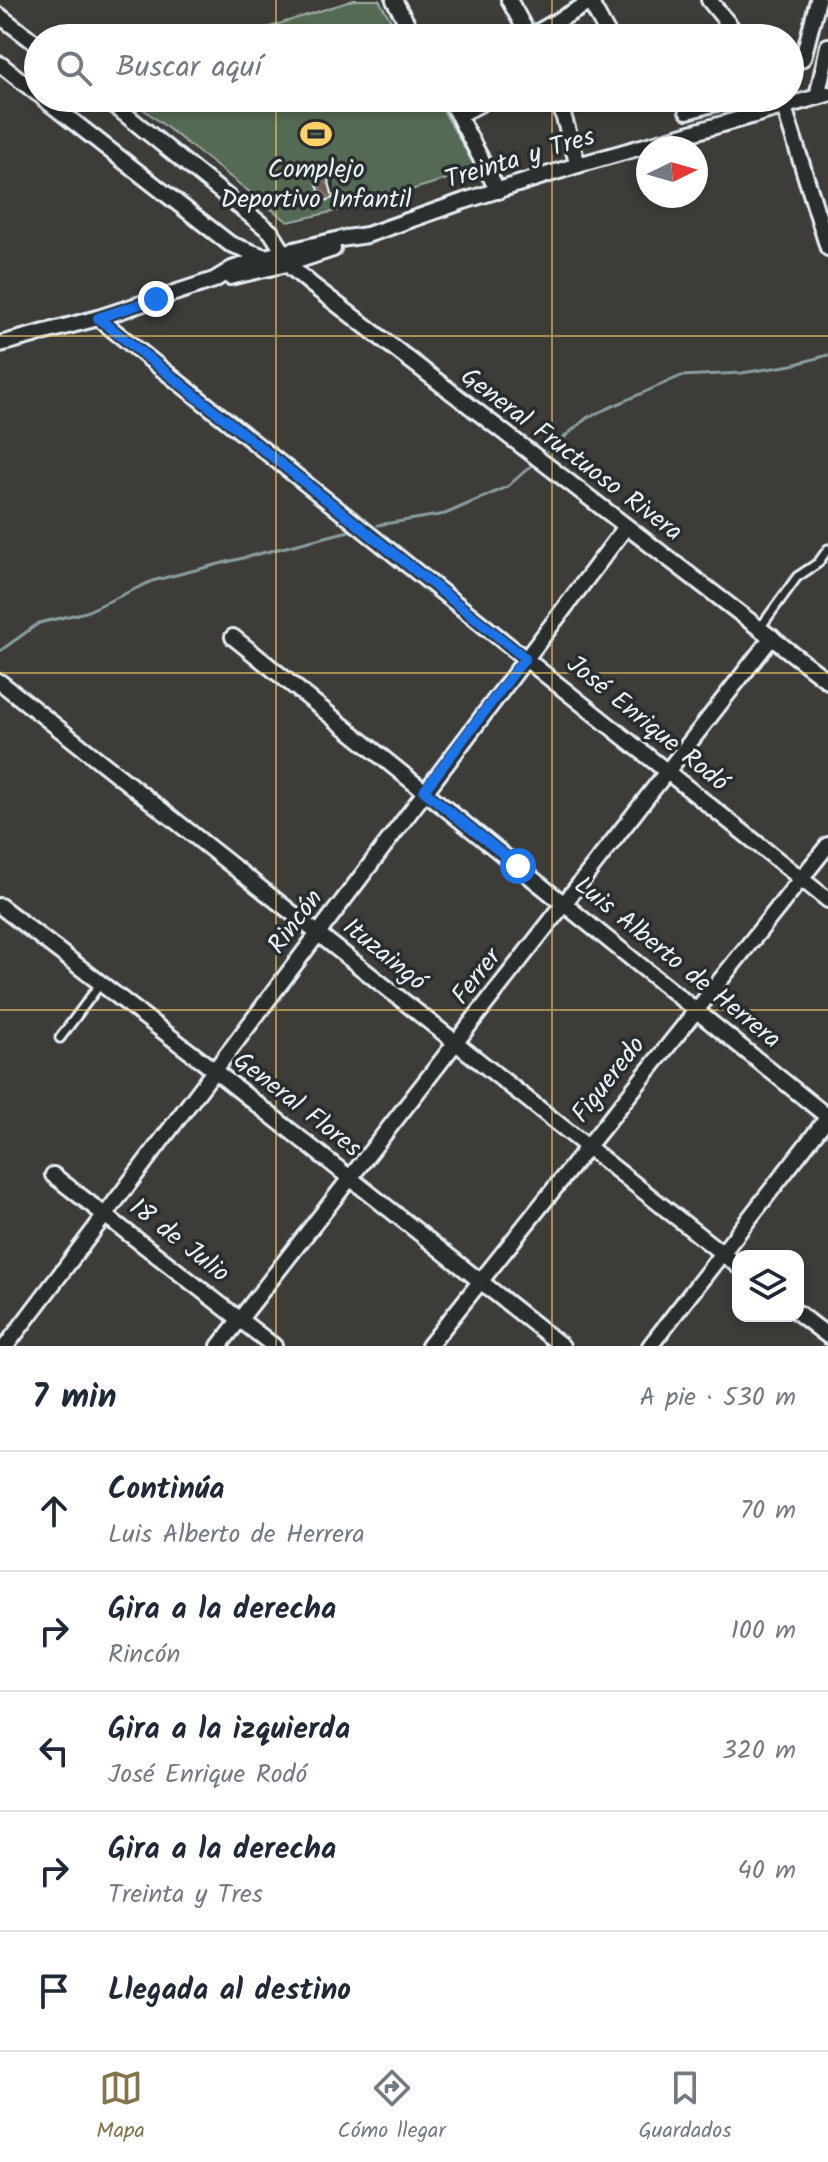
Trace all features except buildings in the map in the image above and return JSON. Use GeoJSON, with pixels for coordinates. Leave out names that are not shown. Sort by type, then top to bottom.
{"type":"FeatureCollection","features":[{"type":"Feature","properties":{"kind":"street"},"geometry":{"type":"LineString","coordinates":[[394,0],[407,24]]}},
{"type":"Feature","properties":{"kind":"street"},"geometry":{"type":"LineString","coordinates":[[509,0],[522,24]]}},
{"type":"Feature","properties":{"kind":"street"},"geometry":{"type":"LineString","coordinates":[[709,0],[729,24]]}},
{"type":"Feature","properties":{"kind":"street"},"geometry":{"type":"LineString","coordinates":[[804,54],[818,0]]}},
{"type":"Feature","properties":{"kind":"street"},"geometry":{"type":"LineString","coordinates":[[553,24],[591,1],[603,24]]}},
{"type":"Feature","properties":{"kind":"street"},"geometry":{"type":"LineString","coordinates":[[0,16],[24,34]]}},
{"type":"Feature","properties":{"kind":"street"},"geometry":{"type":"LineString","coordinates":[[823,96],[828,46]]}},
{"type":"Feature","properties":{"kind":"street"},"geometry":{"type":"LineString","coordinates":[[0,64],[24,83]]}},
{"type":"Feature","properties":{"kind":"street"},"geometry":{"type":"LineString","coordinates":[[61,112],[230,244],[267,263]]}},
{"type":"Feature","properties":{"kind":"street","name":"General Fructuoso Rivera"},"geometry":{"type":"LineString","coordinates":[[122,112],[271,232],[285,258],[312,285],[828,681]]}},
{"type":"Feature","properties":{"kind":"street"},"geometry":{"type":"LineString","coordinates":[[457,112],[498,191]]}},
{"type":"Feature","properties":{"kind":"street"},"geometry":{"type":"LineString","coordinates":[[459,115],[465,112]]}},
{"type":"Feature","properties":{"kind":"street"},"geometry":{"type":"LineString","coordinates":[[562,112],[578,165]]}},
{"type":"Feature","properties":{"kind":"street","name":"Treinta y Tres"},"geometry":{"type":"LineString","coordinates":[[0,344],[98,318],[214,280],[232,269],[267,263],[367,235],[578,165],[754,112]]}},
{"type":"Feature","properties":{"kind":"street"},"geometry":{"type":"LineString","coordinates":[[783,112],[828,248]]}},
{"type":"Feature","properties":{"kind":"street","name":"José Enrique Rodó"},"geometry":{"type":"LineString","coordinates":[[98,318],[828,900]]}},
{"type":"Feature","properties":{"kind":"street","name":"Rincón"},"geometry":{"type":"LineString","coordinates":[[7,1346],[625,528]]}},
{"type":"Feature","properties":{"kind":"street","name":"Ferrer"},"geometry":{"type":"LineString","coordinates":[[219,1346],[668,771],[766,632]]}},
{"type":"Feature","properties":{"kind":"street","name":"Luis Alberto de Herrera"},"geometry":{"type":"LineString","coordinates":[[233,637],[828,1117]]}},
{"type":"Feature","properties":{"kind":"street","name":"Ituzaingó"},"geometry":{"type":"LineString","coordinates":[[0,682],[732,1262]]}},
{"type":"Feature","properties":{"kind":"street","name":"Figueredo"},"geometry":{"type":"LineString","coordinates":[[429,1346],[828,845]]}},
{"type":"Feature","properties":{"kind":"street","name":"General Flores"},"geometry":{"type":"LineString","coordinates":[[0,906],[215,1071],[562,1346]]}},
{"type":"Feature","properties":{"kind":"street"},"geometry":{"type":"LineString","coordinates":[[650,1346],[828,1117]]}},
{"type":"Feature","properties":{"kind":"street","name":"18 de Julio"},"geometry":{"type":"LineString","coordinates":[[53,1175],[274,1346]]}},
{"type":"Feature","properties":{"kind":"street"},"geometry":{"type":"LineString","coordinates":[[804,1318],[828,1336]]}},
{"type":"Feature","properties":{"kind":"street"},"geometry":{"type":"LineString","coordinates":[[0,1340],[7,1346]]}},
{"type":"Feature","properties":{"kind":"lane"},"geometry":{"type":"LineString","coordinates":[[766,632],[797,577],[818,563],[828,549]]}},
{"type":"Feature","properties":{"kind":"lane"},"geometry":{"type":"LineString","coordinates":[[60,1038],[101,983]]}},
{"type":"Feature","properties":{"kind":"green space"},"geometry":{"type":"Polygon","coordinates":[[[354,0],[379,0],[393,24],[279,24],[354,0]]]}},
{"type":"Feature","properties":{"kind":"green space","name":"Complejo Deportivo Infantil"},"geometry":{"type":"Polygon","coordinates":[[[147,112],[444,112],[477,170],[358,206],[288,222],[147,112]]]}},
{"type":"Feature","properties":{"kind":"waterway"},"geometry":{"type":"LineString","coordinates":[[548,451],[588,417],[681,376],[742,373],[792,365],[828,355]]}},
{"type":"Feature","properties":{"kind":"waterway"},"geometry":{"type":"LineString","coordinates":[[378,525],[445,514],[507,487],[533,464]]}},
{"type":"Feature","properties":{"kind":"waterway"},"geometry":{"type":"LineString","coordinates":[[0,651],[39,623],[86,612],[152,581],[353,530]]}},
{"type":"Feature","properties":{"kind":"place","name":"Complejo Deportivo Infantil"},"geometry":{"type":"Point","coordinates":[316,134]}},
{"type":"Feature","properties":{"kind":"route"},"geometry":{"type":"LineString","coordinates":[[156,299],[98,318],[525,658],[424,791],[518,866]]}}]}
